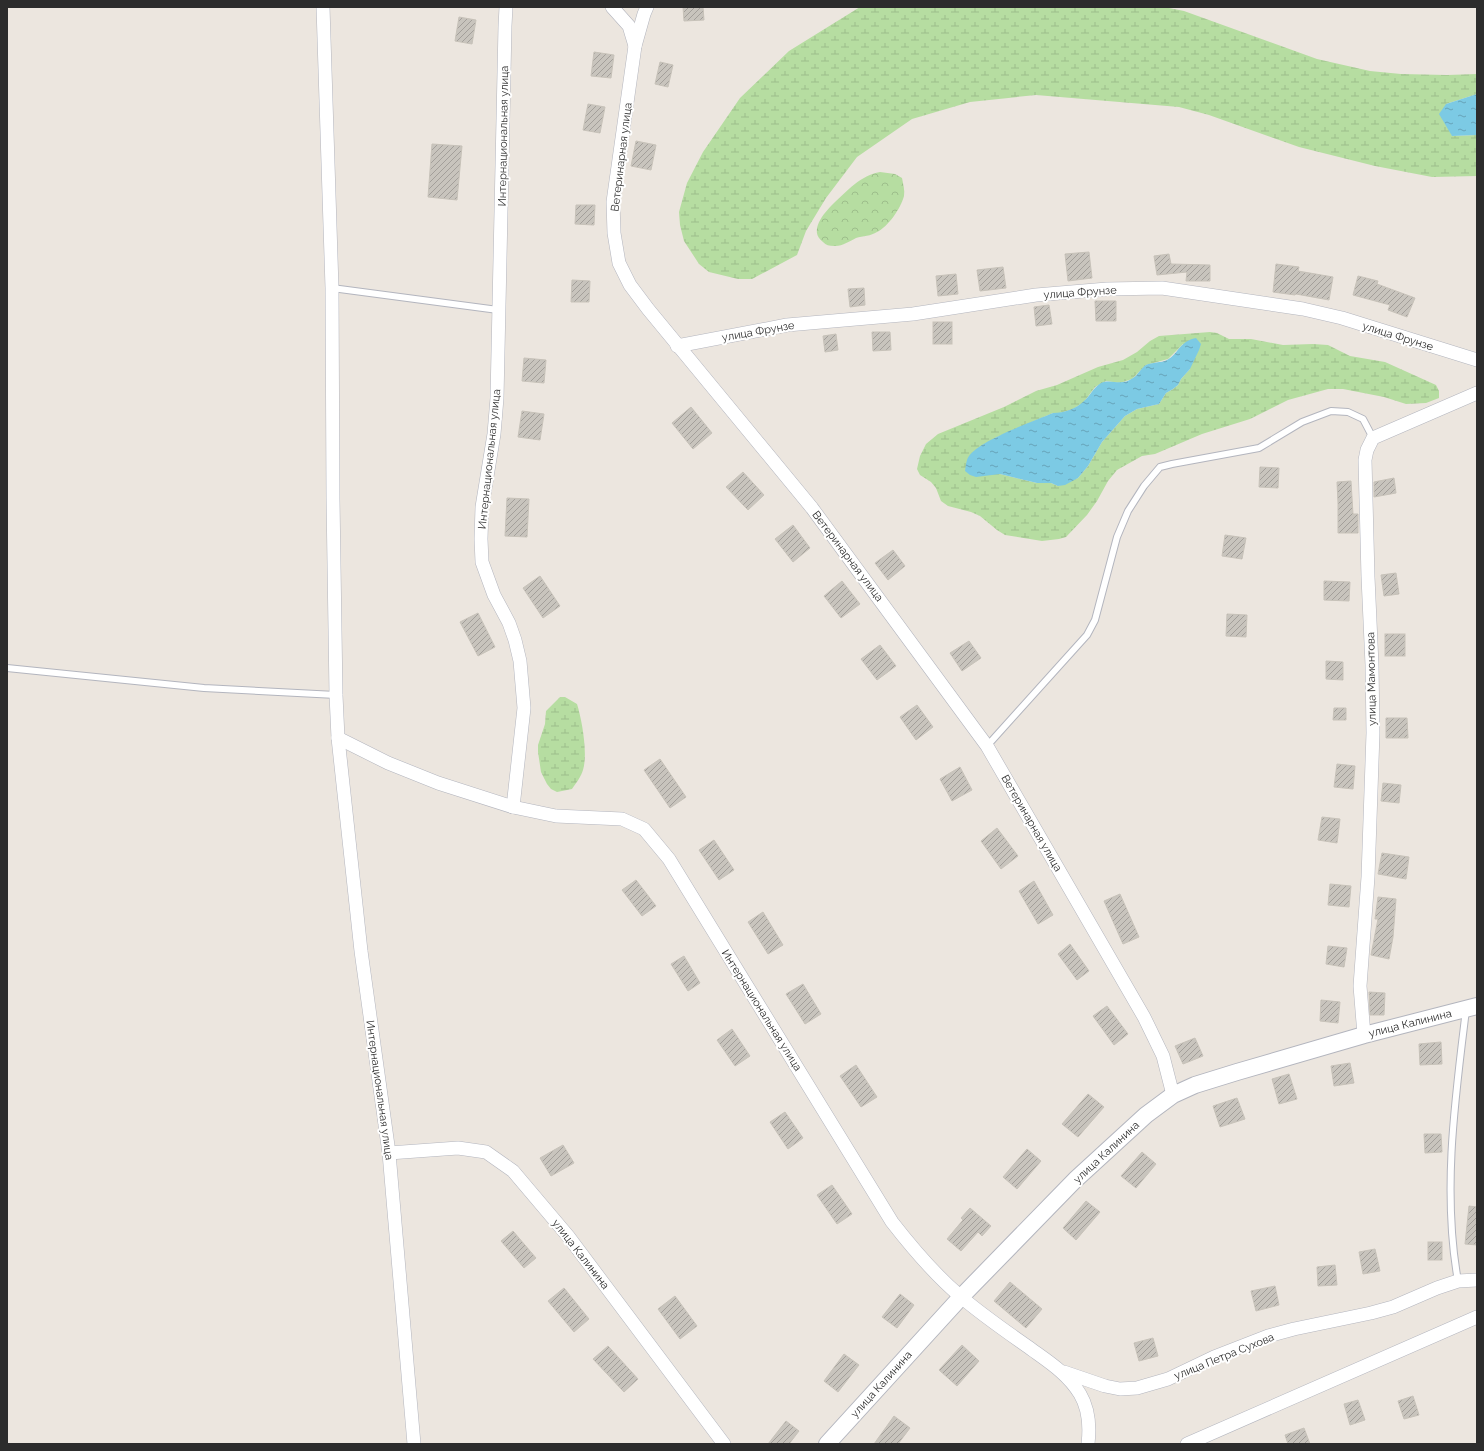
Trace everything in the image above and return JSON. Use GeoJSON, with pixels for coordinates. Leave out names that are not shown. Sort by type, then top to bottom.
{"type":"FeatureCollection","features":[{"type":"Feature","properties":{"kind":"street","name":"Интернациональная улица"},"geometry":{"type":"LineString","coordinates":[[323,7],[332,288],[336,695],[338,738],[361,951],[389,1153],[414,1444]]}},
{"type":"Feature","properties":{"kind":"street","name":"Интернациональная улица"},"geometry":{"type":"LineString","coordinates":[[506,7],[504,34],[497,398],[494,434],[482,507],[481,539],[482,562],[494,596],[509,623],[520,660],[524,708],[513,807]]}},
{"type":"Feature","properties":{"kind":"street"},"geometry":{"type":"LineString","coordinates":[[612,7],[629,26],[635,46]]}},
{"type":"Feature","properties":{"kind":"street","name":"Ветеринарная улица"},"geometry":{"type":"LineString","coordinates":[[645,9],[635,46],[613,202],[614,233],[619,263],[630,285],[677,346],[812,508],[987,746],[1144,1017],[1163,1056],[1172,1096]]}},
{"type":"Feature","properties":{"kind":"street","name":"улица Фрунзе"},"geometry":{"type":"LineString","coordinates":[[677,346],[787,325],[913,314],[1036,295],[1107,289],[1162,288],[1303,308],[1342,318],[1477,360]]}},
{"type":"Feature","properties":{"kind":"street"},"geometry":{"type":"LineString","coordinates":[[1373,438],[1477,393]]}},
{"type":"Feature","properties":{"kind":"street","name":"улица Мамонтова"},"geometry":{"type":"LineString","coordinates":[[1364,1034],[1360,986],[1368,877],[1373,733],[1365,460],[1367,450],[1373,438]]}},
{"type":"Feature","properties":{"kind":"street","name":"Интернациональная улица"},"geometry":{"type":"LineString","coordinates":[[338,738],[388,763],[438,783],[513,807],[556,816],[622,819],[644,829],[669,859],[892,1222],[916,1253],[936,1275],[961,1297]]}},
{"type":"Feature","properties":{"kind":"street","name":"улица Калинина"},"geometry":{"type":"LineString","coordinates":[[826,1444],[961,1297],[1075,1180],[1146,1115],[1172,1096],[1195,1085],[1364,1034],[1472,1008]]}},
{"type":"Feature","properties":{"kind":"street","name":"улица Калинина"},"geometry":{"type":"LineString","coordinates":[[389,1153],[458,1148],[486,1152],[513,1171],[568,1236],[724,1444]]}},
{"type":"Feature","properties":{"kind":"street","name":"улица Петра Сухова"},"geometry":{"type":"LineString","coordinates":[[961,1297],[1064,1372],[1105,1386],[1120,1389],[1137,1388],[1168,1379],[1268,1336],[1379,1311],[1393,1307],[1437,1288],[1458,1281],[1477,1280]]}},
{"type":"Feature","properties":{"kind":"street"},"geometry":{"type":"LineString","coordinates":[[1187,1444],[1477,1317]]}},
{"type":"Feature","properties":{"kind":"street","name":"улица Петра Сухова"},"geometry":{"type":"LineString","coordinates":[[1064,1372],[1080,1394],[1088,1412],[1090,1427],[1088,1444]]}},
{"type":"Feature","properties":{"kind":"lane"},"geometry":{"type":"LineString","coordinates":[[332,288],[498,310]]}},
{"type":"Feature","properties":{"kind":"lane"},"geometry":{"type":"LineString","coordinates":[[987,746],[1087,635],[1095,620],[1117,537],[1128,511],[1144,486],[1160,467],[1259,448],[1302,422],[1331,411],[1348,412],[1363,419],[1373,438]]}},
{"type":"Feature","properties":{"kind":"lane"},"geometry":{"type":"LineString","coordinates":[[7,668],[204,688],[336,695]]}},
{"type":"Feature","properties":{"kind":"lane"},"geometry":{"type":"LineString","coordinates":[[1458,1281],[1453,1253],[1450,1160],[1458,1078],[1472,1008]]}},
{"type":"Feature","properties":{"kind":"green space"},"geometry":{"type":"Polygon","coordinates":[[[860,7],[1164,7],[1184,11],[1317,59],[1370,71],[1401,74],[1477,74],[1477,94],[1446,104],[1452,136],[1477,135],[1477,176],[1432,177],[1375,166],[1299,147],[1209,115],[1179,107],[1036,95],[970,102],[912,119],[857,157],[826,198],[806,231],[797,255],[752,279],[738,279],[709,272],[699,264],[684,241],[680,225],[679,212],[687,183],[703,152],[740,98],[789,51],[860,7]]]}},
{"type":"Feature","properties":{"kind":"green space"},"geometry":{"type":"Polygon","coordinates":[[[880,172],[895,174],[902,178],[904,196],[894,217],[881,230],[872,234],[856,238],[840,246],[826,245],[819,238],[817,233],[817,228],[822,217],[833,204],[860,180],[880,172]]]}},
{"type":"Feature","properties":{"kind":"green space"},"geometry":{"type":"Polygon","coordinates":[[[1210,332],[1217,333],[1229,339],[1251,339],[1283,345],[1328,345],[1350,356],[1385,362],[1436,385],[1439,391],[1439,398],[1426,403],[1406,404],[1384,397],[1343,389],[1328,389],[1288,400],[1250,419],[1202,434],[1155,454],[1142,456],[1117,470],[1108,481],[1087,515],[1066,537],[1059,539],[1042,541],[1005,535],[980,516],[948,506],[941,501],[936,488],[931,482],[920,475],[917,469],[920,456],[926,444],[938,434],[1004,407],[1036,391],[1057,385],[1098,367],[1123,360],[1159,336],[1210,332]],[[1183,344],[1168,359],[1146,365],[1132,379],[1120,383],[1106,381],[1095,387],[1084,402],[1073,409],[1060,413],[1053,413],[995,438],[1000,474],[1037,483],[1051,483],[1058,486],[1078,478],[1088,466],[1102,442],[1125,416],[1137,409],[1159,404],[1166,393],[1178,385],[1190,369],[1183,344]]]}},
{"type":"Feature","properties":{"kind":"green space"},"geometry":{"type":"Polygon","coordinates":[[[560,697],[565,697],[577,704],[581,719],[585,755],[582,773],[572,789],[557,792],[551,789],[547,784],[541,772],[538,745],[545,724],[546,711],[560,697]]]}},
{"type":"Feature","properties":{"kind":"water"},"geometry":{"type":"Polygon","coordinates":[[[1477,94],[1477,135],[1452,136],[1439,114],[1446,104],[1477,94]]]}},
{"type":"Feature","properties":{"kind":"water"},"geometry":{"type":"Polygon","coordinates":[[[1196,338],[1201,344],[1199,350],[1190,369],[1178,385],[1166,393],[1159,404],[1137,409],[1125,416],[1102,442],[1088,466],[1078,478],[1065,485],[1058,486],[1051,483],[1037,483],[1000,474],[976,477],[965,471],[969,456],[975,450],[995,437],[1053,413],[1074,408],[1081,404],[1101,383],[1109,381],[1129,381],[1146,365],[1167,360],[1174,355],[1182,345],[1196,338]]]}},
{"type":"Feature","properties":{"kind":"building"},"geometry":{"type":"Polygon","coordinates":[[[683,7],[703,7],[704,20],[684,21],[683,7]]]}},
{"type":"Feature","properties":{"kind":"building"},"geometry":{"type":"Polygon","coordinates":[[[459,17],[476,20],[472,44],[455,41],[459,17]]]}},
{"type":"Feature","properties":{"kind":"building"},"geometry":{"type":"Polygon","coordinates":[[[594,52],[614,55],[611,78],[591,76],[594,52]]]}},
{"type":"Feature","properties":{"kind":"building"},"geometry":{"type":"Polygon","coordinates":[[[660,62],[673,65],[668,87],[655,84],[660,62]]]}},
{"type":"Feature","properties":{"kind":"building"},"geometry":{"type":"Polygon","coordinates":[[[588,104],[605,107],[600,133],[583,130],[588,104]]]}},
{"type":"Feature","properties":{"kind":"building"},"geometry":{"type":"Polygon","coordinates":[[[636,141],[656,145],[651,170],[631,166],[636,141]]]}},
{"type":"Feature","properties":{"kind":"building"},"geometry":{"type":"Polygon","coordinates":[[[432,144],[462,146],[457,200],[428,197],[432,144]]]}},
{"type":"Feature","properties":{"kind":"building"},"geometry":{"type":"Polygon","coordinates":[[[576,205],[595,205],[594,225],[575,224],[576,205]]]}},
{"type":"Feature","properties":{"kind":"building"},"geometry":{"type":"Polygon","coordinates":[[[1089,252],[1092,278],[1068,281],[1065,254],[1089,252]]]}},
{"type":"Feature","properties":{"kind":"building"},"geometry":{"type":"Polygon","coordinates":[[[1169,254],[1171,264],[1210,265],[1210,281],[1186,281],[1187,272],[1157,275],[1154,256],[1169,254]]]}},
{"type":"Feature","properties":{"kind":"building"},"geometry":{"type":"Polygon","coordinates":[[[1276,264],[1299,267],[1298,271],[1333,277],[1329,300],[1296,294],[1273,292],[1276,264]]]}},
{"type":"Feature","properties":{"kind":"building"},"geometry":{"type":"Polygon","coordinates":[[[1003,267],[1006,288],[980,291],[977,270],[1003,267]]]}},
{"type":"Feature","properties":{"kind":"building"},"geometry":{"type":"Polygon","coordinates":[[[956,274],[958,294],[938,296],[936,276],[956,274]]]}},
{"type":"Feature","properties":{"kind":"building"},"geometry":{"type":"Polygon","coordinates":[[[1358,276],[1378,281],[1377,284],[1415,298],[1407,317],[1388,310],[1390,305],[1353,295],[1358,276]]]}},
{"type":"Feature","properties":{"kind":"building"},"geometry":{"type":"Polygon","coordinates":[[[572,280],[590,281],[589,302],[571,302],[572,280]]]}},
{"type":"Feature","properties":{"kind":"building"},"geometry":{"type":"Polygon","coordinates":[[[864,288],[865,305],[850,307],[848,289],[864,288]]]}},
{"type":"Feature","properties":{"kind":"building"},"geometry":{"type":"Polygon","coordinates":[[[1095,301],[1116,301],[1116,321],[1096,321],[1095,301]]]}},
{"type":"Feature","properties":{"kind":"building"},"geometry":{"type":"Polygon","coordinates":[[[1049,305],[1052,324],[1036,326],[1034,307],[1049,305]]]}},
{"type":"Feature","properties":{"kind":"building"},"geometry":{"type":"Polygon","coordinates":[[[933,322],[952,322],[952,344],[933,344],[933,322]]]}},
{"type":"Feature","properties":{"kind":"building"},"geometry":{"type":"Polygon","coordinates":[[[872,332],[890,332],[891,350],[873,351],[872,332]]]}},
{"type":"Feature","properties":{"kind":"building"},"geometry":{"type":"Polygon","coordinates":[[[836,334],[838,350],[825,352],[823,336],[836,334]]]}},
{"type":"Feature","properties":{"kind":"building"},"geometry":{"type":"Polygon","coordinates":[[[524,358],[546,360],[544,383],[522,381],[524,358]]]}},
{"type":"Feature","properties":{"kind":"building"},"geometry":{"type":"Polygon","coordinates":[[[691,407],[712,433],[693,449],[672,423],[691,407]]]}},
{"type":"Feature","properties":{"kind":"building"},"geometry":{"type":"Polygon","coordinates":[[[522,411],[544,414],[540,440],[518,437],[522,411]]]}},
{"type":"Feature","properties":{"kind":"building"},"geometry":{"type":"Polygon","coordinates":[[[1260,467],[1279,468],[1278,488],[1259,487],[1260,467]]]}},
{"type":"Feature","properties":{"kind":"building"},"geometry":{"type":"Polygon","coordinates":[[[743,472],[764,495],[748,510],[726,487],[743,472]]]}},
{"type":"Feature","properties":{"kind":"building"},"geometry":{"type":"Polygon","coordinates":[[[1394,478],[1396,493],[1374,497],[1374,482],[1394,478]]]}},
{"type":"Feature","properties":{"kind":"building"},"geometry":{"type":"Polygon","coordinates":[[[1351,481],[1353,514],[1358,514],[1358,533],[1338,533],[1337,482],[1351,481]]]}},
{"type":"Feature","properties":{"kind":"building"},"geometry":{"type":"Polygon","coordinates":[[[507,498],[529,499],[527,537],[505,536],[507,498]]]}},
{"type":"Feature","properties":{"kind":"building"},"geometry":{"type":"Polygon","coordinates":[[[793,525],[810,548],[793,562],[775,539],[793,525]]]}},
{"type":"Feature","properties":{"kind":"building"},"geometry":{"type":"Polygon","coordinates":[[[1225,535],[1246,538],[1242,559],[1222,556],[1225,535]]]}},
{"type":"Feature","properties":{"kind":"building"},"geometry":{"type":"Polygon","coordinates":[[[893,550],[905,566],[888,580],[875,563],[893,550]]]}},
{"type":"Feature","properties":{"kind":"building"},"geometry":{"type":"Polygon","coordinates":[[[1396,573],[1399,594],[1384,596],[1381,575],[1396,573]]]}},
{"type":"Feature","properties":{"kind":"building"},"geometry":{"type":"Polygon","coordinates":[[[540,576],[560,606],[543,618],[523,588],[540,576]]]}},
{"type":"Feature","properties":{"kind":"building"},"geometry":{"type":"Polygon","coordinates":[[[842,581],[860,604],[841,618],[824,596],[842,581]]]}},
{"type":"Feature","properties":{"kind":"building"},"geometry":{"type":"Polygon","coordinates":[[[1324,581],[1350,582],[1349,601],[1324,600],[1324,581]]]}},
{"type":"Feature","properties":{"kind":"building"},"geometry":{"type":"Polygon","coordinates":[[[478,613],[495,647],[478,656],[460,622],[478,613]]]}},
{"type":"Feature","properties":{"kind":"building"},"geometry":{"type":"Polygon","coordinates":[[[1227,614],[1247,615],[1246,637],[1226,636],[1227,614]]]}},
{"type":"Feature","properties":{"kind":"building"},"geometry":{"type":"Polygon","coordinates":[[[1385,634],[1405,634],[1405,656],[1385,656],[1385,634]]]}},
{"type":"Feature","properties":{"kind":"building"},"geometry":{"type":"Polygon","coordinates":[[[969,641],[981,658],[962,671],[950,653],[969,641]]]}},
{"type":"Feature","properties":{"kind":"building"},"geometry":{"type":"Polygon","coordinates":[[[880,645],[896,666],[877,680],[861,659],[880,645]]]}},
{"type":"Feature","properties":{"kind":"building"},"geometry":{"type":"Polygon","coordinates":[[[1326,661],[1343,662],[1343,680],[1326,679],[1326,661]]]}},
{"type":"Feature","properties":{"kind":"building"},"geometry":{"type":"Polygon","coordinates":[[[917,705],[933,727],[916,740],[900,717],[917,705]]]}},
{"type":"Feature","properties":{"kind":"building"},"geometry":{"type":"Polygon","coordinates":[[[1334,708],[1346,708],[1346,720],[1333,720],[1334,708]]]}},
{"type":"Feature","properties":{"kind":"building"},"geometry":{"type":"Polygon","coordinates":[[[1386,718],[1407,718],[1408,738],[1386,738],[1386,718]]]}},
{"type":"Feature","properties":{"kind":"building"},"geometry":{"type":"Polygon","coordinates":[[[660,759],[686,797],[670,808],[644,770],[660,759]]]}},
{"type":"Feature","properties":{"kind":"building"},"geometry":{"type":"Polygon","coordinates":[[[1337,764],[1355,766],[1353,789],[1334,787],[1337,764]]]}},
{"type":"Feature","properties":{"kind":"building"},"geometry":{"type":"Polygon","coordinates":[[[960,767],[972,790],[952,801],[940,779],[960,767]]]}},
{"type":"Feature","properties":{"kind":"building"},"geometry":{"type":"Polygon","coordinates":[[[1383,783],[1401,785],[1399,803],[1381,801],[1383,783]]]}},
{"type":"Feature","properties":{"kind":"building"},"geometry":{"type":"Polygon","coordinates":[[[1322,817],[1340,819],[1337,843],[1318,840],[1322,817]]]}},
{"type":"Feature","properties":{"kind":"building"},"geometry":{"type":"Polygon","coordinates":[[[997,828],[1018,856],[1001,869],[981,841],[997,828]]]}},
{"type":"Feature","properties":{"kind":"building"},"geometry":{"type":"Polygon","coordinates":[[[714,840],[734,870],[719,880],[699,850],[714,840]]]}},
{"type":"Feature","properties":{"kind":"building"},"geometry":{"type":"Polygon","coordinates":[[[1382,853],[1409,857],[1406,879],[1378,874],[1382,853]]]}},
{"type":"Feature","properties":{"kind":"building"},"geometry":{"type":"Polygon","coordinates":[[[636,880],[656,906],[642,916],[622,890],[636,880]]]}},
{"type":"Feature","properties":{"kind":"building"},"geometry":{"type":"Polygon","coordinates":[[[1034,881],[1053,915],[1038,924],[1019,891],[1034,881]]]}},
{"type":"Feature","properties":{"kind":"building"},"geometry":{"type":"Polygon","coordinates":[[[1330,884],[1351,886],[1349,907],[1328,905],[1330,884]]]}},
{"type":"Feature","properties":{"kind":"building"},"geometry":{"type":"Polygon","coordinates":[[[1120,894],[1139,937],[1123,944],[1104,901],[1120,894]]]}},
{"type":"Feature","properties":{"kind":"building"},"geometry":{"type":"Polygon","coordinates":[[[1378,897],[1396,899],[1393,937],[1389,959],[1371,955],[1378,919],[1375,919],[1378,897]]]}},
{"type":"Feature","properties":{"kind":"building"},"geometry":{"type":"Polygon","coordinates":[[[763,912],[783,945],[768,954],[748,922],[763,912]]]}},
{"type":"Feature","properties":{"kind":"building"},"geometry":{"type":"Polygon","coordinates":[[[1070,944],[1089,971],[1077,980],[1058,954],[1070,944]]]}},
{"type":"Feature","properties":{"kind":"building"},"geometry":{"type":"Polygon","coordinates":[[[1328,946],[1347,948],[1344,967],[1326,964],[1328,946]]]}},
{"type":"Feature","properties":{"kind":"building"},"geometry":{"type":"Polygon","coordinates":[[[684,956],[700,983],[688,991],[671,964],[684,956]]]}},
{"type":"Feature","properties":{"kind":"building"},"geometry":{"type":"Polygon","coordinates":[[[803,984],[821,1014],[805,1024],[786,994],[803,984]]]}},
{"type":"Feature","properties":{"kind":"building"},"geometry":{"type":"Polygon","coordinates":[[[1369,992],[1385,993],[1384,1015],[1370,1015],[1369,992]]]}},
{"type":"Feature","properties":{"kind":"building"},"geometry":{"type":"Polygon","coordinates":[[[1321,1000],[1340,1002],[1338,1023],[1320,1021],[1321,1000]]]}},
{"type":"Feature","properties":{"kind":"building"},"geometry":{"type":"Polygon","coordinates":[[[1107,1006],[1128,1034],[1114,1045],[1093,1016],[1107,1006]]]}},
{"type":"Feature","properties":{"kind":"building"},"geometry":{"type":"Polygon","coordinates":[[[732,1029],[750,1056],[735,1066],[717,1040],[732,1029]]]}},
{"type":"Feature","properties":{"kind":"building"},"geometry":{"type":"Polygon","coordinates":[[[1195,1038],[1203,1056],[1183,1064],[1175,1046],[1195,1038]]]}},
{"type":"Feature","properties":{"kind":"building"},"geometry":{"type":"Polygon","coordinates":[[[1441,1042],[1442,1064],[1420,1065],[1419,1044],[1441,1042]]]}},
{"type":"Feature","properties":{"kind":"building"},"geometry":{"type":"Polygon","coordinates":[[[1350,1063],[1354,1083],[1334,1086],[1331,1066],[1350,1063]]]}},
{"type":"Feature","properties":{"kind":"building"},"geometry":{"type":"Polygon","coordinates":[[[856,1065],[877,1097],[861,1107],[840,1076],[856,1065]]]}},
{"type":"Feature","properties":{"kind":"building"},"geometry":{"type":"Polygon","coordinates":[[[1289,1074],[1297,1099],[1279,1104],[1272,1079],[1289,1074]]]}},
{"type":"Feature","properties":{"kind":"building"},"geometry":{"type":"Polygon","coordinates":[[[1088,1094],[1104,1107],[1078,1137],[1062,1124],[1088,1094]]]}},
{"type":"Feature","properties":{"kind":"building"},"geometry":{"type":"Polygon","coordinates":[[[1237,1098],[1245,1119],[1220,1127],[1213,1106],[1237,1098]]]}},
{"type":"Feature","properties":{"kind":"building"},"geometry":{"type":"Polygon","coordinates":[[[785,1112],[803,1138],[788,1149],[770,1122],[785,1112]]]}},
{"type":"Feature","properties":{"kind":"building"},"geometry":{"type":"Polygon","coordinates":[[[1424,1134],[1441,1134],[1442,1152],[1425,1153],[1424,1134]]]}},
{"type":"Feature","properties":{"kind":"building"},"geometry":{"type":"Polygon","coordinates":[[[563,1145],[574,1163],[551,1176],[540,1158],[563,1145]]]}},
{"type":"Feature","properties":{"kind":"building"},"geometry":{"type":"Polygon","coordinates":[[[1027,1149],[1041,1161],[1017,1189],[1003,1177],[1027,1149]]]}},
{"type":"Feature","properties":{"kind":"building"},"geometry":{"type":"Polygon","coordinates":[[[1142,1152],[1156,1164],[1136,1188],[1121,1176],[1142,1152]]]}},
{"type":"Feature","properties":{"kind":"building"},"geometry":{"type":"Polygon","coordinates":[[[832,1185],[852,1214],[837,1224],[817,1195],[832,1185]]]}},
{"type":"Feature","properties":{"kind":"building"},"geometry":{"type":"Polygon","coordinates":[[[1086,1201],[1100,1212],[1076,1240],[1063,1228],[1086,1201]]]}},
{"type":"Feature","properties":{"kind":"building"},"geometry":{"type":"Polygon","coordinates":[[[1469,1206],[1477,1207],[1477,1245],[1465,1244],[1469,1206]]]}},
{"type":"Feature","properties":{"kind":"building"},"geometry":{"type":"Polygon","coordinates":[[[970,1208],[991,1226],[982,1236],[978,1232],[961,1251],[947,1239],[963,1220],[961,1218],[970,1208]]]}},
{"type":"Feature","properties":{"kind":"building"},"geometry":{"type":"Polygon","coordinates":[[[513,1231],[536,1258],[524,1268],[501,1241],[513,1231]]]}},
{"type":"Feature","properties":{"kind":"building"},"geometry":{"type":"Polygon","coordinates":[[[1428,1242],[1442,1242],[1442,1260],[1428,1260],[1428,1242]]]}},
{"type":"Feature","properties":{"kind":"building"},"geometry":{"type":"Polygon","coordinates":[[[1375,1249],[1380,1271],[1363,1274],[1359,1252],[1375,1249]]]}},
{"type":"Feature","properties":{"kind":"building"},"geometry":{"type":"Polygon","coordinates":[[[1335,1265],[1337,1285],[1318,1286],[1317,1267],[1335,1265]]]}},
{"type":"Feature","properties":{"kind":"building"},"geometry":{"type":"Polygon","coordinates":[[[1010,1282],[1042,1309],[1026,1328],[994,1301],[1010,1282]]]}},
{"type":"Feature","properties":{"kind":"building"},"geometry":{"type":"Polygon","coordinates":[[[1275,1286],[1279,1305],[1256,1311],[1251,1291],[1275,1286]]]}},
{"type":"Feature","properties":{"kind":"building"},"geometry":{"type":"Polygon","coordinates":[[[564,1288],[589,1319],[574,1332],[548,1301],[564,1288]]]}},
{"type":"Feature","properties":{"kind":"building"},"geometry":{"type":"Polygon","coordinates":[[[900,1294],[914,1305],[897,1328],[882,1317],[900,1294]]]}},
{"type":"Feature","properties":{"kind":"building"},"geometry":{"type":"Polygon","coordinates":[[[675,1296],[697,1326],[680,1339],[658,1309],[675,1296]]]}},
{"type":"Feature","properties":{"kind":"building"},"geometry":{"type":"Polygon","coordinates":[[[1153,1338],[1158,1356],[1139,1361],[1134,1343],[1153,1338]]]}},
{"type":"Feature","properties":{"kind":"building"},"geometry":{"type":"Polygon","coordinates":[[[962,1345],[979,1361],[957,1386],[939,1370],[962,1345]]]}},
{"type":"Feature","properties":{"kind":"building"},"geometry":{"type":"Polygon","coordinates":[[[608,1346],[638,1379],[624,1392],[593,1359],[608,1346]]]}},
{"type":"Feature","properties":{"kind":"building"},"geometry":{"type":"Polygon","coordinates":[[[844,1354],[859,1365],[838,1392],[824,1381],[844,1354]]]}},
{"type":"Feature","properties":{"kind":"building"},"geometry":{"type":"Polygon","coordinates":[[[1413,1396],[1419,1415],[1404,1419],[1398,1401],[1413,1396]]]}},
{"type":"Feature","properties":{"kind":"building"},"geometry":{"type":"Polygon","coordinates":[[[1358,1400],[1365,1420],[1350,1425],[1344,1404],[1358,1400]]]}},
{"type":"Feature","properties":{"kind":"building"},"geometry":{"type":"Polygon","coordinates":[[[894,1416],[910,1428],[898,1444],[874,1444],[894,1416]]]}},
{"type":"Feature","properties":{"kind":"building"},"geometry":{"type":"Polygon","coordinates":[[[786,1421],[799,1431],[789,1444],[768,1444],[786,1421]]]}},
{"type":"Feature","properties":{"kind":"building"},"geometry":{"type":"Polygon","coordinates":[[[1304,1428],[1310,1444],[1288,1444],[1285,1435],[1304,1428]]]}}]}
